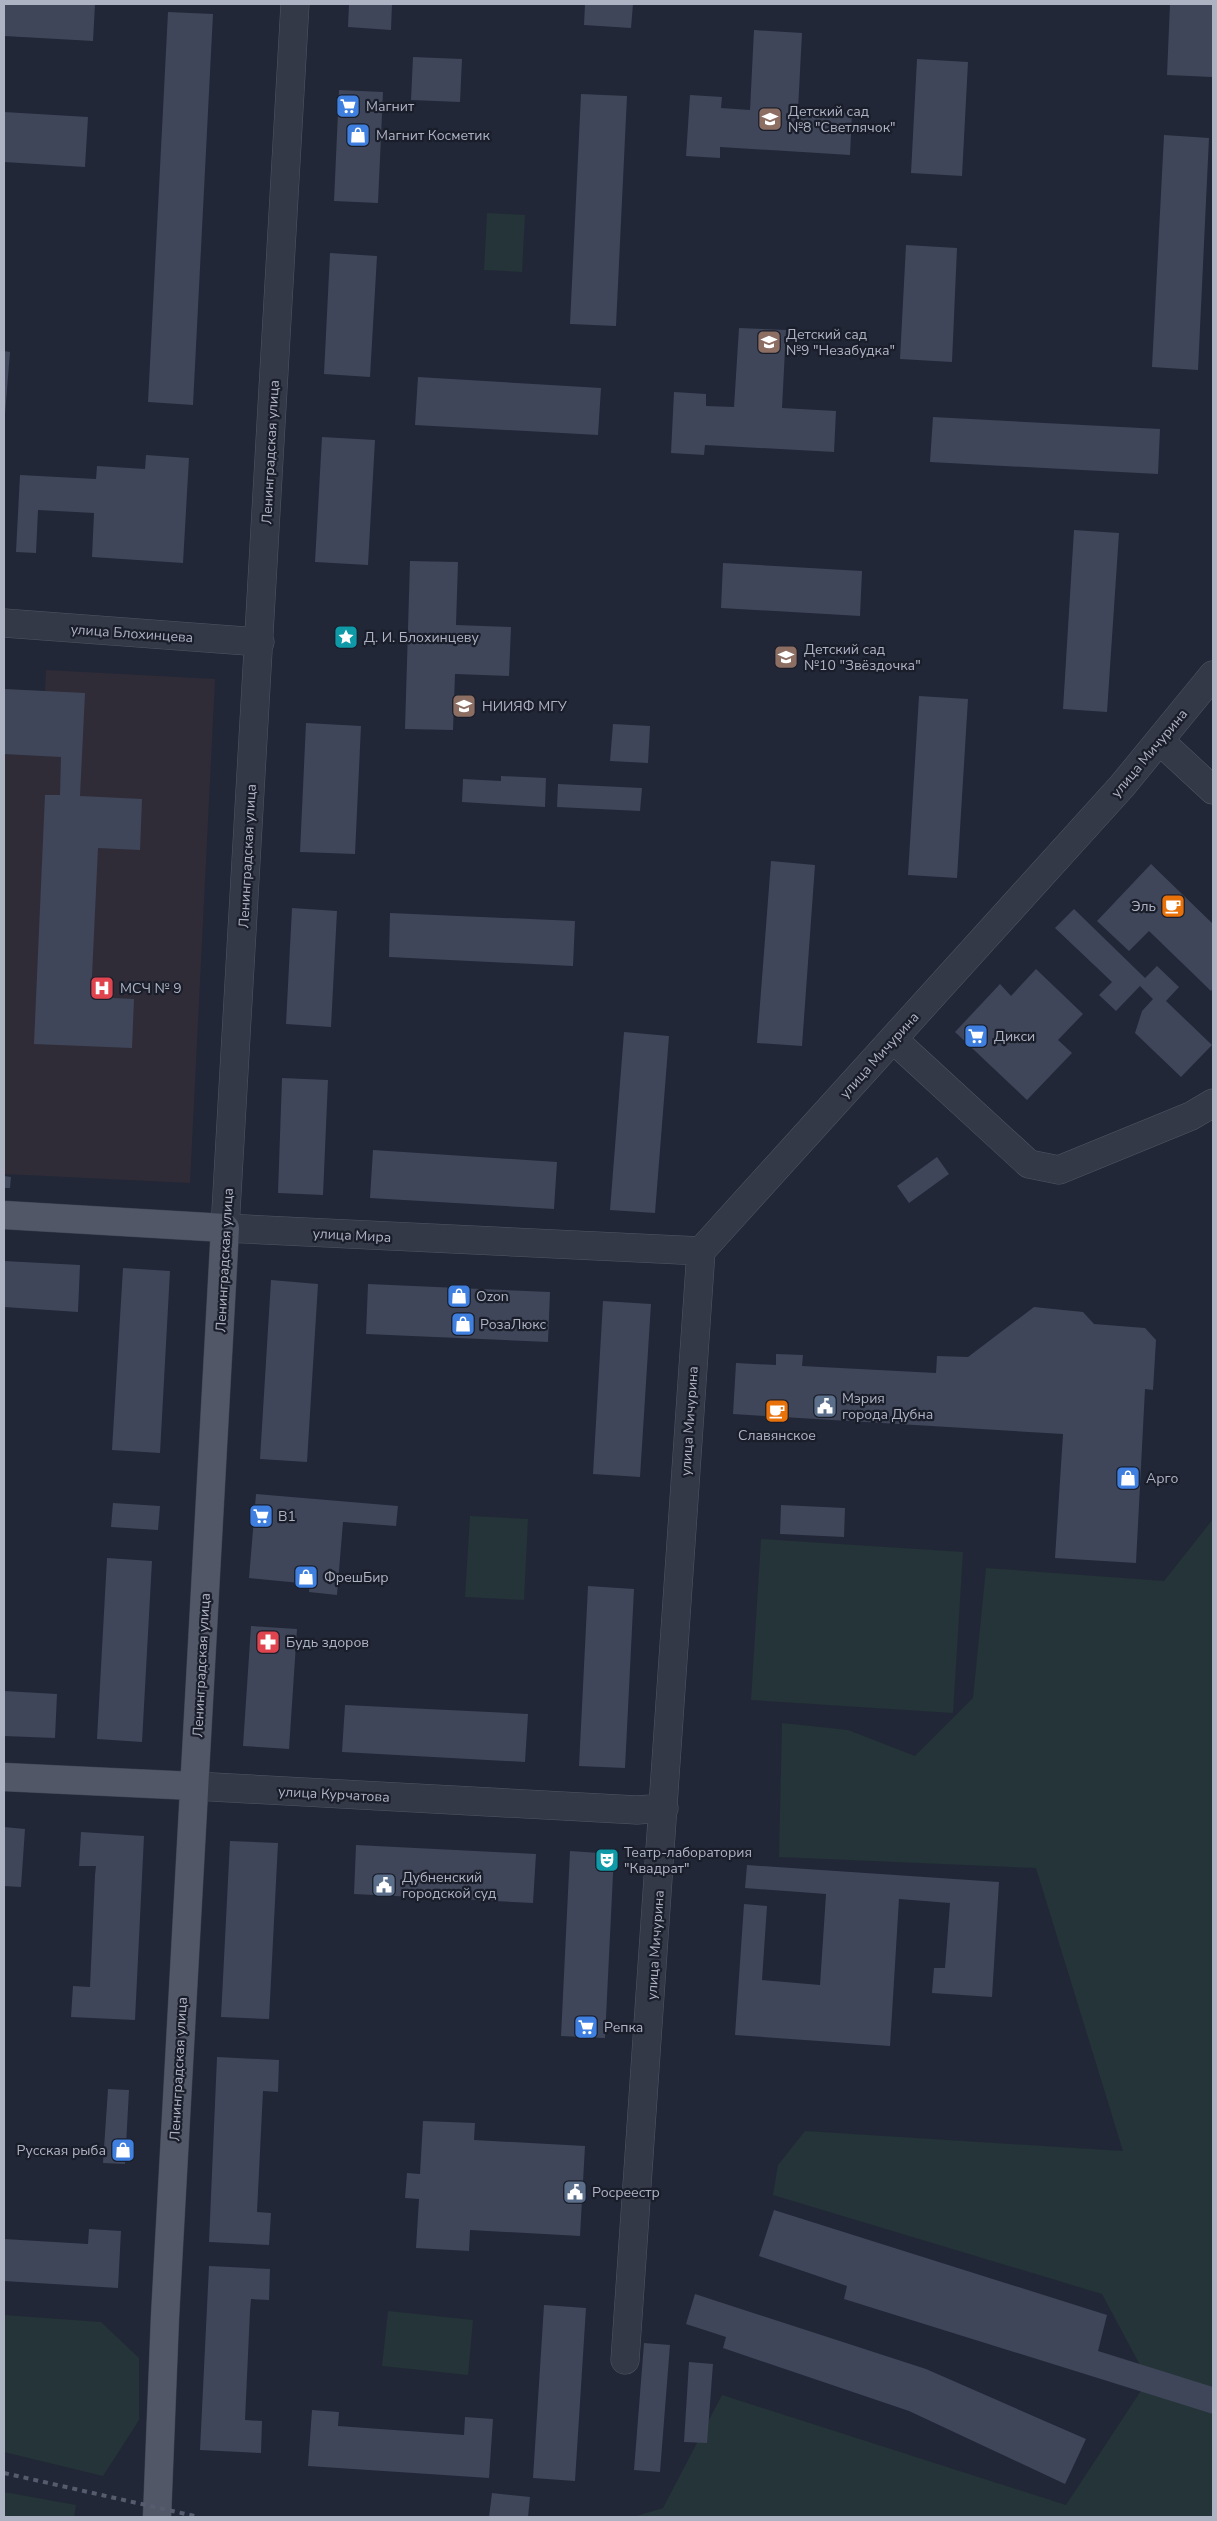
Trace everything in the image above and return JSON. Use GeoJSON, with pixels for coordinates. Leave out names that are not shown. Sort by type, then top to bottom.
{"type":"FeatureCollection","features":[{"type":"Feature","properties":{"kind":"main road","name":"улица Мира"},"geometry":{"type":"LineString","coordinates":[[4,1215],[225,1228]]}},
{"type":"Feature","properties":{"kind":"main road","name":"Ленинградская улица"},"geometry":{"type":"LineString","coordinates":[[157,2517],[165,2317],[225,1228]]}},
{"type":"Feature","properties":{"kind":"main road","name":"улица Курчатова"},"geometry":{"type":"LineString","coordinates":[[4,1776],[194,1786]]}},
{"type":"Feature","properties":{"kind":"street","name":"Ленинградская улица"},"geometry":{"type":"LineString","coordinates":[[225,1228],[295,4]]}},
{"type":"Feature","properties":{"kind":"street","name":"улица Блохинцева"},"geometry":{"type":"LineString","coordinates":[[4,623],[260,642]]}},
{"type":"Feature","properties":{"kind":"street","name":"улица Мичурина"},"geometry":{"type":"LineString","coordinates":[[626,2360],[701,1252],[1161,742],[1213,675]]}},
{"type":"Feature","properties":{"kind":"street"},"geometry":{"type":"LineString","coordinates":[[1161,742],[1213,790]]}},
{"type":"Feature","properties":{"kind":"street"},"geometry":{"type":"LineString","coordinates":[[894,1040],[1028,1164],[1042,1168],[1059,1170],[1083,1161],[1191,1116],[1212,1102]]}},
{"type":"Feature","properties":{"kind":"street","name":"улица Мира"},"geometry":{"type":"LineString","coordinates":[[225,1228],[701,1252]]}},
{"type":"Feature","properties":{"kind":"street","name":"улица Курчатова"},"geometry":{"type":"LineString","coordinates":[[194,1786],[637,1810],[664,1808]]}},
{"type":"Feature","properties":{"kind":"shaded area"},"geometry":{"type":"Polygon","coordinates":[[[487,213],[525,215],[522,272],[484,270],[487,213]]]}},
{"type":"Feature","properties":{"kind":"shaded area","name":"МСЧ № 9"},"geometry":{"type":"Polygon","coordinates":[[[46,670],[215,679],[190,1183],[4,1174],[4,689],[45,691],[46,670]]]}},
{"type":"Feature","properties":{"kind":"shaded area"},"geometry":{"type":"Polygon","coordinates":[[[470,1516],[528,1519],[524,1600],[465,1597],[470,1516]]]}},
{"type":"Feature","properties":{"kind":"shaded area"},"geometry":{"type":"Polygon","coordinates":[[[1213,1519],[1213,2517],[633,2517],[663,2508],[722,2395],[1066,2505],[1148,2380],[1102,2294],[773,2195],[778,2165],[805,2131],[1123,2151],[1036,1868],[779,1857],[782,1723],[848,1730],[915,1756],[973,1698],[986,1568],[1164,1581],[1213,1519]]]}},
{"type":"Feature","properties":{"kind":"shaded area"},"geometry":{"type":"Polygon","coordinates":[[[761,1539],[963,1552],[953,1713],[751,1700],[761,1539]]]}},
{"type":"Feature","properties":{"kind":"shaded area"},"geometry":{"type":"Polygon","coordinates":[[[388,2311],[473,2320],[468,2375],[382,2366],[388,2311]]]}},
{"type":"Feature","properties":{"kind":"shaded area"},"geometry":{"type":"Polygon","coordinates":[[[4,2315],[101,2322],[139,2358],[139,2420],[103,2476],[4,2452],[4,2315]]]}},
{"type":"Feature","properties":{"kind":"shaded area"},"geometry":{"type":"Polygon","coordinates":[[[4,2492],[76,2505],[74,2517],[4,2517],[4,2492]]]}},
{"type":"Feature","properties":{"kind":"building"},"geometry":{"type":"Polygon","coordinates":[[[4,4],[95,4],[93,41],[4,36],[4,4]]]}},
{"type":"Feature","properties":{"kind":"building"},"geometry":{"type":"Polygon","coordinates":[[[349,4],[392,4],[391,30],[348,27],[349,4]]]}},
{"type":"Feature","properties":{"kind":"building"},"geometry":{"type":"Polygon","coordinates":[[[585,4],[633,4],[631,28],[584,25],[585,4]]]}},
{"type":"Feature","properties":{"kind":"building"},"geometry":{"type":"Polygon","coordinates":[[[1170,4],[1213,4],[1212,77],[1167,75],[1170,4]]]}},
{"type":"Feature","properties":{"kind":"building"},"geometry":{"type":"Polygon","coordinates":[[[168,12],[213,14],[193,405],[148,402],[168,12]]]}},
{"type":"Feature","properties":{"kind":"building"},"geometry":{"type":"Polygon","coordinates":[[[754,30],[802,33],[798,110],[852,113],[850,155],[720,147],[720,158],[686,156],[690,95],[722,97],[721,108],[750,110],[754,30]]]}},
{"type":"Feature","properties":{"kind":"building"},"geometry":{"type":"Polygon","coordinates":[[[413,57],[462,59],[460,102],[411,100],[413,57]]]}},
{"type":"Feature","properties":{"kind":"building"},"geometry":{"type":"Polygon","coordinates":[[[917,59],[968,62],[962,176],[911,173],[917,59]]]}},
{"type":"Feature","properties":{"kind":"building"},"geometry":{"type":"Polygon","coordinates":[[[339,90],[383,92],[378,203],[334,201],[339,90]]]}},
{"type":"Feature","properties":{"kind":"building"},"geometry":{"type":"Polygon","coordinates":[[[581,94],[627,96],[616,326],[570,324],[581,94]]]}},
{"type":"Feature","properties":{"kind":"building"},"geometry":{"type":"Polygon","coordinates":[[[4,112],[88,117],[85,167],[4,162],[4,112]]]}},
{"type":"Feature","properties":{"kind":"building"},"geometry":{"type":"Polygon","coordinates":[[[1164,135],[1209,138],[1198,370],[1152,367],[1164,135]]]}},
{"type":"Feature","properties":{"kind":"building"},"geometry":{"type":"Polygon","coordinates":[[[906,245],[957,248],[952,362],[900,359],[906,245]]]}},
{"type":"Feature","properties":{"kind":"building"},"geometry":{"type":"Polygon","coordinates":[[[330,253],[377,256],[370,377],[324,374],[330,253]]]}},
{"type":"Feature","properties":{"kind":"building"},"geometry":{"type":"Polygon","coordinates":[[[739,328],[786,330],[782,408],[836,411],[834,452],[705,445],[704,455],[671,453],[674,392],[706,394],[706,406],[734,407],[739,328]]]}},
{"type":"Feature","properties":{"kind":"building"},"geometry":{"type":"Polygon","coordinates":[[[4,351],[10,352],[5,414],[4,414],[4,351]]]}},
{"type":"Feature","properties":{"kind":"building"},"geometry":{"type":"Polygon","coordinates":[[[418,377],[601,388],[598,435],[415,425],[418,377]]]}},
{"type":"Feature","properties":{"kind":"building"},"geometry":{"type":"Polygon","coordinates":[[[933,417],[1160,429],[1158,474],[930,462],[933,417]]]}},
{"type":"Feature","properties":{"kind":"building"},"geometry":{"type":"Polygon","coordinates":[[[322,437],[375,440],[368,565],[315,562],[322,437]]]}},
{"type":"Feature","properties":{"kind":"building"},"geometry":{"type":"Polygon","coordinates":[[[146,455],[189,458],[183,563],[92,557],[94,513],[38,510],[36,553],[16,552],[20,475],[96,479],[97,466],[145,469],[146,455]]]}},
{"type":"Feature","properties":{"kind":"building"},"geometry":{"type":"Polygon","coordinates":[[[1074,530],[1119,533],[1107,712],[1063,709],[1074,530]]]}},
{"type":"Feature","properties":{"kind":"building"},"geometry":{"type":"Polygon","coordinates":[[[410,561],[458,562],[456,625],[511,627],[509,676],[455,674],[453,730],[405,729],[410,561]]]}},
{"type":"Feature","properties":{"kind":"building"},"geometry":{"type":"Polygon","coordinates":[[[723,563],[862,571],[860,616],[721,608],[723,563]]]}},
{"type":"Feature","properties":{"kind":"building"},"geometry":{"type":"Polygon","coordinates":[[[4,689],[85,693],[80,796],[142,799],[140,850],[98,848],[91,997],[134,999],[132,1048],[34,1044],[45,795],[60,795],[61,757],[4,754],[4,689]]]}},
{"type":"Feature","properties":{"kind":"building"},"geometry":{"type":"Polygon","coordinates":[[[919,696],[968,699],[957,878],[908,875],[919,696]]]}},
{"type":"Feature","properties":{"kind":"building"},"geometry":{"type":"Polygon","coordinates":[[[306,723],[361,726],[355,854],[300,852],[306,723]]]}},
{"type":"Feature","properties":{"kind":"building"},"geometry":{"type":"Polygon","coordinates":[[[613,724],[650,726],[648,763],[610,761],[613,724]]]}},
{"type":"Feature","properties":{"kind":"building"},"geometry":{"type":"Polygon","coordinates":[[[501,776],[546,778],[545,807],[462,802],[463,779],[501,781],[501,776]]]}},
{"type":"Feature","properties":{"kind":"building"},"geometry":{"type":"Polygon","coordinates":[[[558,784],[642,788],[640,811],[557,807],[558,784]]]}},
{"type":"Feature","properties":{"kind":"building"},"geometry":{"type":"Polygon","coordinates":[[[771,861],[815,865],[802,1046],[757,1043],[771,861]]]}},
{"type":"Feature","properties":{"kind":"building"},"geometry":{"type":"Polygon","coordinates":[[[1151,864],[1213,924],[1213,988],[1211,991],[1149,931],[1129,951],[1097,921],[1151,864]]]}},
{"type":"Feature","properties":{"kind":"building"},"geometry":{"type":"Polygon","coordinates":[[[292,908],[337,911],[331,1027],[286,1024],[292,908]]]}},
{"type":"Feature","properties":{"kind":"building"},"geometry":{"type":"Polygon","coordinates":[[[1074,909],[1145,978],[1157,966],[1179,987],[1166,1001],[1212,1045],[1181,1077],[1135,1033],[1142,1011],[1153,999],[1140,986],[1116,1011],[1099,995],[1112,982],[1055,928],[1074,909]]]}},
{"type":"Feature","properties":{"kind":"building"},"geometry":{"type":"Polygon","coordinates":[[[390,913],[575,921],[573,966],[389,957],[390,913]]]}},
{"type":"Feature","properties":{"kind":"building"},"geometry":{"type":"Polygon","coordinates":[[[1036,969],[1083,1014],[1058,1040],[1072,1053],[1027,1100],[955,1032],[1000,984],[1011,996],[1036,969]]]}},
{"type":"Feature","properties":{"kind":"building"},"geometry":{"type":"Polygon","coordinates":[[[624,1032],[669,1036],[655,1213],[610,1210],[624,1032]]]}},
{"type":"Feature","properties":{"kind":"building"},"geometry":{"type":"Polygon","coordinates":[[[282,1078],[328,1080],[323,1195],[278,1193],[282,1078]]]}},
{"type":"Feature","properties":{"kind":"building"},"geometry":{"type":"Polygon","coordinates":[[[373,1150],[557,1162],[554,1209],[370,1198],[373,1150]]]}},
{"type":"Feature","properties":{"kind":"building"},"geometry":{"type":"Polygon","coordinates":[[[937,1157],[949,1174],[909,1203],[897,1186],[937,1157]]]}},
{"type":"Feature","properties":{"kind":"building"},"geometry":{"type":"Polygon","coordinates":[[[4,1176],[11,1177],[10,1188],[4,1188],[4,1176]]]}},
{"type":"Feature","properties":{"kind":"building"},"geometry":{"type":"Polygon","coordinates":[[[4,1261],[80,1265],[78,1312],[4,1307],[4,1261]]]}},
{"type":"Feature","properties":{"kind":"building"},"geometry":{"type":"Polygon","coordinates":[[[123,1268],[170,1271],[160,1453],[112,1450],[123,1268]]]}},
{"type":"Feature","properties":{"kind":"building"},"geometry":{"type":"Polygon","coordinates":[[[271,1280],[318,1284],[307,1462],[260,1459],[271,1280]]]}},
{"type":"Feature","properties":{"kind":"building"},"geometry":{"type":"Polygon","coordinates":[[[368,1284],[550,1292],[548,1342],[366,1334],[368,1284]]]}},
{"type":"Feature","properties":{"kind":"building"},"geometry":{"type":"Polygon","coordinates":[[[603,1301],[651,1304],[640,1477],[593,1474],[603,1301]]]}},
{"type":"Feature","properties":{"kind":"building"},"geometry":{"type":"Polygon","coordinates":[[[1034,1307],[1083,1312],[1094,1324],[1145,1328],[1156,1340],[1153,1390],[1145,1389],[1136,1563],[1055,1558],[1063,1434],[733,1414],[736,1363],[776,1365],[776,1354],[803,1355],[802,1366],[936,1373],[937,1356],[968,1357],[1034,1307]]]}},
{"type":"Feature","properties":{"kind":"building"},"geometry":{"type":"Polygon","coordinates":[[[256,1494],[398,1506],[396,1526],[343,1522],[337,1595],[309,1592],[310,1584],[249,1578],[256,1494]]]}},
{"type":"Feature","properties":{"kind":"building"},"geometry":{"type":"Polygon","coordinates":[[[113,1503],[160,1506],[158,1530],[111,1527],[113,1503]]]}},
{"type":"Feature","properties":{"kind":"building"},"geometry":{"type":"Polygon","coordinates":[[[781,1505],[845,1508],[844,1537],[780,1534],[781,1505]]]}},
{"type":"Feature","properties":{"kind":"building"},"geometry":{"type":"Polygon","coordinates":[[[107,1558],[152,1561],[142,1742],[97,1739],[107,1558]]]}},
{"type":"Feature","properties":{"kind":"building"},"geometry":{"type":"Polygon","coordinates":[[[588,1586],[634,1589],[625,1768],[579,1766],[588,1586]]]}},
{"type":"Feature","properties":{"kind":"building"},"geometry":{"type":"Polygon","coordinates":[[[251,1626],[297,1629],[289,1749],[243,1746],[251,1626]]]}},
{"type":"Feature","properties":{"kind":"building"},"geometry":{"type":"Polygon","coordinates":[[[4,1691],[57,1694],[55,1738],[4,1736],[4,1691]]]}},
{"type":"Feature","properties":{"kind":"building"},"geometry":{"type":"Polygon","coordinates":[[[345,1705],[528,1714],[525,1762],[342,1752],[345,1705]]]}},
{"type":"Feature","properties":{"kind":"building"},"geometry":{"type":"Polygon","coordinates":[[[4,1827],[25,1829],[21,1887],[4,1886],[4,1827]]]}},
{"type":"Feature","properties":{"kind":"building"},"geometry":{"type":"Polygon","coordinates":[[[81,1832],[144,1836],[135,2020],[71,2017],[73,1986],[90,1987],[96,1866],[79,1866],[81,1832]]]}},
{"type":"Feature","properties":{"kind":"building"},"geometry":{"type":"Polygon","coordinates":[[[230,1841],[278,1843],[269,2019],[221,2017],[230,1841]]]}},
{"type":"Feature","properties":{"kind":"building"},"geometry":{"type":"Polygon","coordinates":[[[356,1845],[536,1854],[533,1903],[354,1894],[356,1845]]]}},
{"type":"Feature","properties":{"kind":"building"},"geometry":{"type":"Polygon","coordinates":[[[570,1851],[614,1854],[605,2038],[561,2036],[570,1851]]]}},
{"type":"Feature","properties":{"kind":"building"},"geometry":{"type":"Polygon","coordinates":[[[747,1865],[999,1882],[992,1997],[932,1993],[934,1968],[945,1968],[950,1903],[899,1899],[890,2046],[735,2035],[744,1904],[767,1906],[762,1980],[820,1985],[826,1894],[745,1888],[747,1865]]]}},
{"type":"Feature","properties":{"kind":"building"},"geometry":{"type":"Polygon","coordinates":[[[217,2057],[279,2060],[278,2092],[263,2091],[257,2212],[271,2213],[269,2245],[209,2242],[217,2057]]]}},
{"type":"Feature","properties":{"kind":"building"},"geometry":{"type":"Polygon","coordinates":[[[108,2089],[129,2090],[125,2164],[103,2163],[108,2089]]]}},
{"type":"Feature","properties":{"kind":"building"},"geometry":{"type":"Polygon","coordinates":[[[423,2121],[475,2123],[474,2140],[585,2146],[580,2236],[470,2230],[469,2251],[416,2248],[419,2199],[405,2198],[407,2173],[420,2174],[423,2121]]]}},
{"type":"Feature","properties":{"kind":"building"},"geometry":{"type":"Polygon","coordinates":[[[774,2210],[1107,2315],[1098,2351],[1213,2387],[1213,2414],[844,2299],[847,2286],[759,2256],[774,2210]]]}},
{"type":"Feature","properties":{"kind":"building"},"geometry":{"type":"Polygon","coordinates":[[[89,2229],[121,2231],[118,2288],[4,2281],[4,2239],[88,2244],[89,2229]]]}},
{"type":"Feature","properties":{"kind":"building"},"geometry":{"type":"Polygon","coordinates":[[[209,2266],[270,2269],[269,2300],[251,2299],[250,2311],[245,2420],[262,2421],[261,2453],[200,2450],[209,2266]]]}},
{"type":"Feature","properties":{"kind":"building"},"geometry":{"type":"Polygon","coordinates":[[[695,2294],[926,2369],[1086,2439],[1065,2484],[909,2411],[723,2348],[726,2337],[686,2324],[695,2294]]]}},
{"type":"Feature","properties":{"kind":"building"},"geometry":{"type":"Polygon","coordinates":[[[544,2305],[586,2308],[575,2481],[533,2478],[544,2305]]]}},
{"type":"Feature","properties":{"kind":"building"},"geometry":{"type":"Polygon","coordinates":[[[644,2343],[670,2345],[660,2472],[634,2470],[644,2343]]]}},
{"type":"Feature","properties":{"kind":"building"},"geometry":{"type":"Polygon","coordinates":[[[689,2362],[713,2364],[707,2443],[684,2442],[689,2362]]]}},
{"type":"Feature","properties":{"kind":"building"},"geometry":{"type":"Polygon","coordinates":[[[312,2410],[339,2412],[338,2426],[464,2435],[465,2417],[493,2419],[489,2478],[308,2466],[312,2410]]]}},
{"type":"Feature","properties":{"kind":"building"},"geometry":{"type":"Polygon","coordinates":[[[492,2493],[530,2497],[528,2517],[489,2517],[492,2493]]]}},
{"type":"Feature","properties":{"kind":"railway"},"geometry":{"type":"LineString","coordinates":[[4,2473],[199,2517]]}},
{"type":"Feature","properties":{"kind":"place","name":"Магнит"},"geometry":{"type":"Point","coordinates":[348,106]}},
{"type":"Feature","properties":{"kind":"place","name":"Детский сад №8 \"Светлячок\""},"geometry":{"type":"Point","coordinates":[770,119]}},
{"type":"Feature","properties":{"kind":"place","name":"Магнит Косметик"},"geometry":{"type":"Point","coordinates":[358,135]}},
{"type":"Feature","properties":{"kind":"place","name":"Детский сад №9 \"Незабудка\""},"geometry":{"type":"Point","coordinates":[769,342]}},
{"type":"Feature","properties":{"kind":"place","name":"Д. И. Блохинцеву"},"geometry":{"type":"Point","coordinates":[346,637]}},
{"type":"Feature","properties":{"kind":"place","name":"Детский сад №10 \"Звёздочка\""},"geometry":{"type":"Point","coordinates":[786,657]}},
{"type":"Feature","properties":{"kind":"place","name":"НИИЯФ МГУ"},"geometry":{"type":"Point","coordinates":[464,706]}},
{"type":"Feature","properties":{"kind":"place","name":"Эль"},"geometry":{"type":"Point","coordinates":[1173,906]}},
{"type":"Feature","properties":{"kind":"place","name":"МСЧ № 9"},"geometry":{"type":"Point","coordinates":[102,988]}},
{"type":"Feature","properties":{"kind":"place","name":"Дикси"},"geometry":{"type":"Point","coordinates":[976,1036]}},
{"type":"Feature","properties":{"kind":"place","name":"Ozon"},"geometry":{"type":"Point","coordinates":[459,1296]}},
{"type":"Feature","properties":{"kind":"place","name":"РозаЛюкс"},"geometry":{"type":"Point","coordinates":[463,1324]}},
{"type":"Feature","properties":{"kind":"place","name":"Мэрия города Дубна"},"geometry":{"type":"Point","coordinates":[825,1406]}},
{"type":"Feature","properties":{"kind":"place","name":"Славянское"},"geometry":{"type":"Point","coordinates":[777,1411]}},
{"type":"Feature","properties":{"kind":"place","name":"Арго"},"geometry":{"type":"Point","coordinates":[1128,1478]}},
{"type":"Feature","properties":{"kind":"place","name":"В1"},"geometry":{"type":"Point","coordinates":[261,1516]}},
{"type":"Feature","properties":{"kind":"place","name":"ФрешБир"},"geometry":{"type":"Point","coordinates":[306,1577]}},
{"type":"Feature","properties":{"kind":"place","name":"Будь здоров"},"geometry":{"type":"Point","coordinates":[268,1642]}},
{"type":"Feature","properties":{"kind":"place","name":"Театр-лаборатория \"Квадрат\""},"geometry":{"type":"Point","coordinates":[607,1860]}},
{"type":"Feature","properties":{"kind":"place","name":"Дубненский городской суд"},"geometry":{"type":"Point","coordinates":[384,1885]}},
{"type":"Feature","properties":{"kind":"place","name":"Репка"},"geometry":{"type":"Point","coordinates":[586,2027]}},
{"type":"Feature","properties":{"kind":"place","name":"Русская рыба"},"geometry":{"type":"Point","coordinates":[123,2150]}},
{"type":"Feature","properties":{"kind":"place","name":"Росреестр"},"geometry":{"type":"Point","coordinates":[575,2192]}}]}
